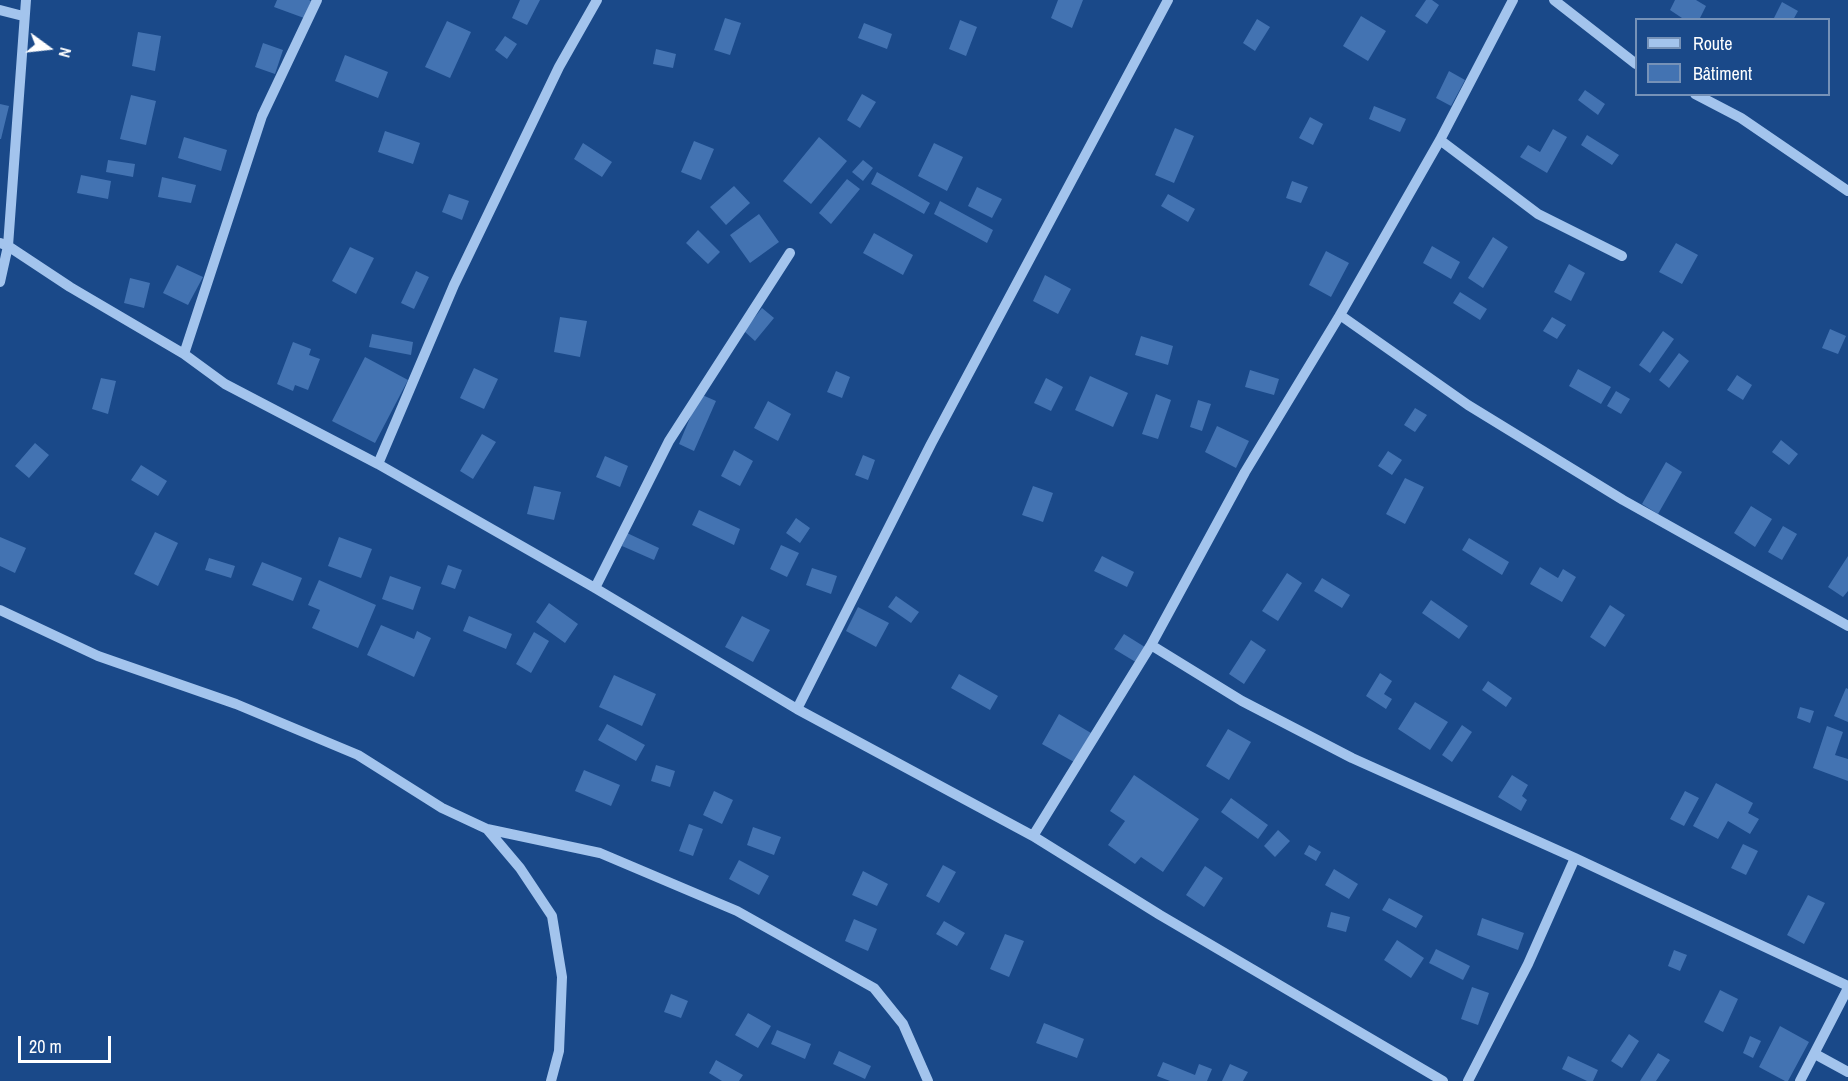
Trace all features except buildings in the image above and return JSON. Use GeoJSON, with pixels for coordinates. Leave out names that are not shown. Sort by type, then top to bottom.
{"type":"FeatureCollection","features":[{"type":"Feature","properties":{"kind":"street"},"geometry":{"type":"LineString","coordinates":[[0,282],[26,0]]}},
{"type":"Feature","properties":{"kind":"street"},"geometry":{"type":"LineString","coordinates":[[184,354],[262,116],[317,0]]}},
{"type":"Feature","properties":{"kind":"street"},"geometry":{"type":"LineString","coordinates":[[378,464],[454,285],[559,67],[597,0]]}},
{"type":"Feature","properties":{"kind":"street"},"geometry":{"type":"LineString","coordinates":[[797,709],[931,444],[1168,0]]}},
{"type":"Feature","properties":{"kind":"street"},"geometry":{"type":"LineString","coordinates":[[1033,836],[1151,645],[1245,472],[1340,315],[1440,140],[1513,0]]}},
{"type":"Feature","properties":{"kind":"street"},"geometry":{"type":"LineString","coordinates":[[1554,0],[1635,63]]}},
{"type":"Feature","properties":{"kind":"street"},"geometry":{"type":"LineString","coordinates":[[0,10],[23,16]]}},
{"type":"Feature","properties":{"kind":"street"},"geometry":{"type":"LineString","coordinates":[[1699,96],[1741,118],[1848,191]]}},
{"type":"Feature","properties":{"kind":"street"},"geometry":{"type":"LineString","coordinates":[[1440,140],[1538,214],[1622,256]]}},
{"type":"Feature","properties":{"kind":"street"},"geometry":{"type":"LineString","coordinates":[[4,244],[70,287],[184,354],[225,384],[378,464],[595,588],[797,709],[1033,836],[1160,915],[1443,1081]]}},
{"type":"Feature","properties":{"kind":"street"},"geometry":{"type":"LineString","coordinates":[[595,588],[669,441],[790,253]]}},
{"type":"Feature","properties":{"kind":"street"},"geometry":{"type":"LineString","coordinates":[[1340,315],[1468,405],[1623,500],[1848,626]]}},
{"type":"Feature","properties":{"kind":"street"},"geometry":{"type":"LineString","coordinates":[[0,610],[98,656],[236,704],[358,755],[442,808],[487,829],[600,853],[737,911],[874,988],[903,1024],[928,1081]]}},
{"type":"Feature","properties":{"kind":"street"},"geometry":{"type":"LineString","coordinates":[[1151,645],[1242,701],[1352,758],[1575,858],[1848,987],[1800,1081]]}},
{"type":"Feature","properties":{"kind":"street"},"geometry":{"type":"LineString","coordinates":[[487,829],[520,868],[552,916],[562,977],[559,1051],[551,1081]]}},
{"type":"Feature","properties":{"kind":"street"},"geometry":{"type":"LineString","coordinates":[[1468,1081],[1528,964],[1575,858]]}},
{"type":"Feature","properties":{"kind":"street"},"geometry":{"type":"LineString","coordinates":[[1815,1054],[1848,1072]]}}]}
